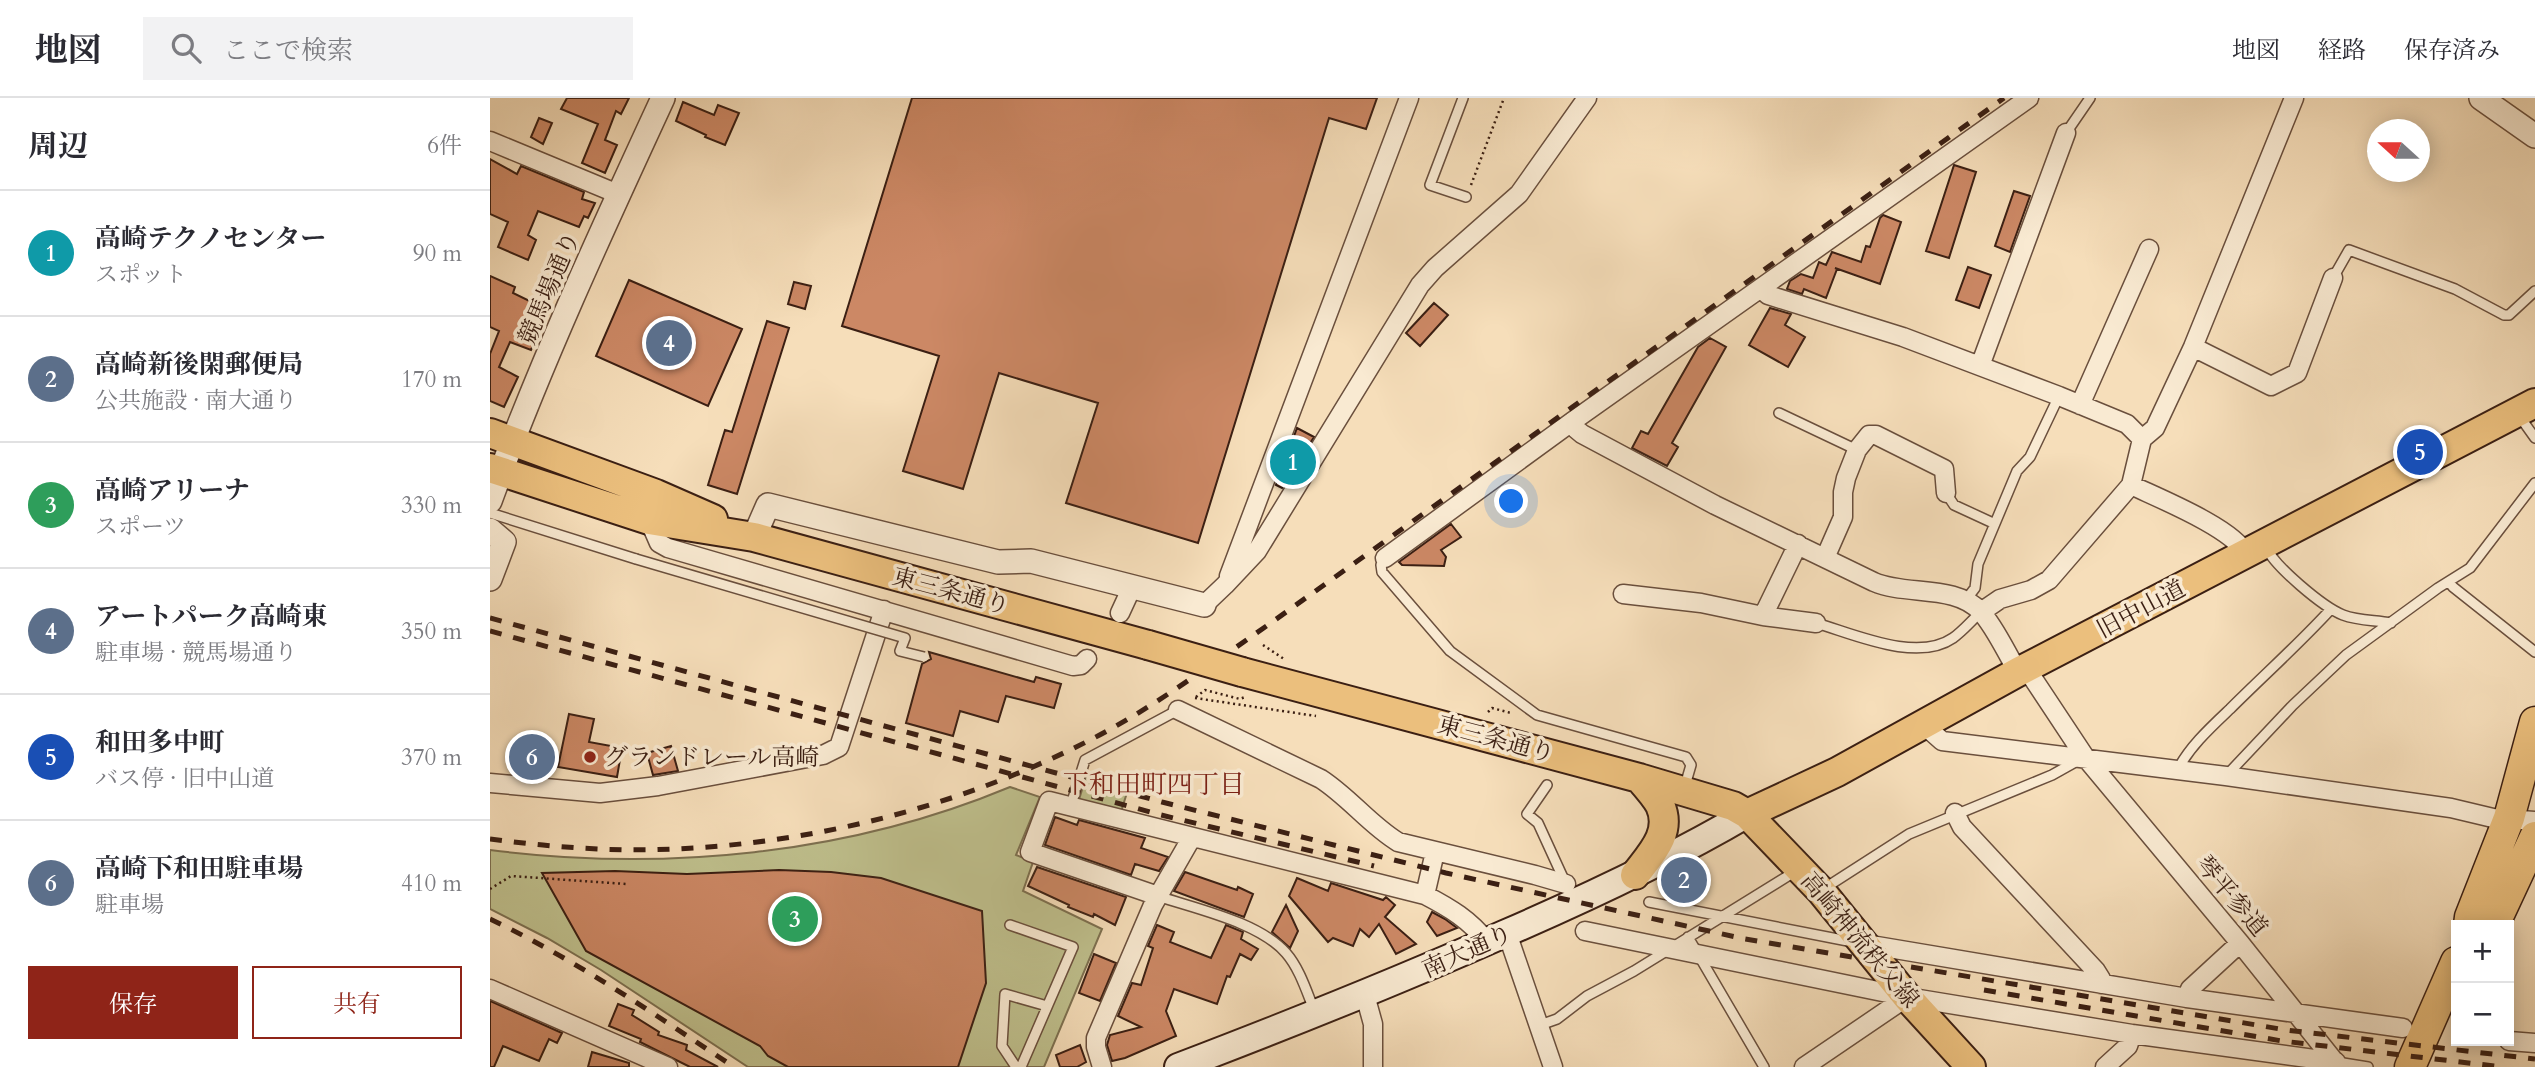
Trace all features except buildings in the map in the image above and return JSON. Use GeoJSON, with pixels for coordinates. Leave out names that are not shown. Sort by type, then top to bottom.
{"type":"FeatureCollection","features":[{"type":"Feature","properties":{"kind":"highway"},"geometry":{"type":"LineString","coordinates":[[2474,920],[2525,824],[2535,722]]}},
{"type":"Feature","properties":{"kind":"highway"},"geometry":{"type":"LineString","coordinates":[[2496,920],[2535,789]]}},
{"type":"Feature","properties":{"kind":"highway"},"geometry":{"type":"LineString","coordinates":[[2499,920],[2518,901],[2535,875]]}},
{"type":"Feature","properties":{"kind":"highway"},"geometry":{"type":"LineString","coordinates":[[2410,1067],[2451,973]]}},
{"type":"Feature","properties":{"kind":"highway"},"geometry":{"type":"LineString","coordinates":[[2429,1067],[2451,1019]]}},
{"type":"Feature","properties":{"kind":"main road","name":"旧中山道"},"geometry":{"type":"LineString","coordinates":[[1747,814],[1837,772],[2022,670],[2526,408]]}},
{"type":"Feature","properties":{"kind":"main road","name":"東三条通り"},"geometry":{"type":"LineString","coordinates":[[501,437],[656,494],[754,537]]}},
{"type":"Feature","properties":{"kind":"main road","name":"東三条通り"},"geometry":{"type":"LineString","coordinates":[[495,470],[649,520],[754,537],[1148,645],[1247,683],[1639,778],[1733,806],[1747,814]]}},
{"type":"Feature","properties":{"kind":"main road"},"geometry":{"type":"LineString","coordinates":[[1635,875],[1657,846],[1664,827],[1660,805],[1639,778]]}},
{"type":"Feature","properties":{"kind":"main road","name":"高崎神流秩父線"},"geometry":{"type":"LineString","coordinates":[[1747,814],[1821,891],[1908,998],[1971,1067]]}},
{"type":"Feature","properties":{"kind":"main road","name":"南大通り"},"geometry":{"type":"LineString","coordinates":[[1178,1067],[1365,995],[1497,937],[1571,894],[1635,875],[1747,814]]}},
{"type":"Feature","properties":{"kind":"street","name":"競馬場通り"},"geometry":{"type":"LineString","coordinates":[[490,500],[501,437],[663,98]]}},
{"type":"Feature","properties":{"kind":"street"},"geometry":{"type":"LineString","coordinates":[[1225,585],[1409,98]]}},
{"type":"Feature","properties":{"kind":"street"},"geometry":{"type":"LineString","coordinates":[[754,537],[768,505],[998,562],[1031,561],[1203,605],[1256,551],[1420,285],[1435,268],[1519,194],[1587,98]]}},
{"type":"Feature","properties":{"kind":"street"},"geometry":{"type":"LineString","coordinates":[[1385,558],[1573,421],[2029,98]]}},
{"type":"Feature","properties":{"kind":"street"},"geometry":{"type":"LineString","coordinates":[[1573,421],[1582,434],[1715,505],[1885,586],[1947,595],[1965,601],[1981,612],[2000,598],[2031,590],[2049,580],[2131,485],[2142,439],[2155,428],[2193,347],[2294,98]]}},
{"type":"Feature","properties":{"kind":"street"},"geometry":{"type":"LineString","coordinates":[[2480,98],[2535,136]]}},
{"type":"Feature","properties":{"kind":"street"},"geometry":{"type":"LineString","coordinates":[[1980,366],[2066,133]]}},
{"type":"Feature","properties":{"kind":"street"},"geometry":{"type":"LineString","coordinates":[[490,141],[618,194]]}},
{"type":"Feature","properties":{"kind":"street"},"geometry":{"type":"LineString","coordinates":[[2080,405],[2149,249]]}},
{"type":"Feature","properties":{"kind":"street"},"geometry":{"type":"LineString","coordinates":[[2193,347],[2271,386],[2297,373],[2333,278]]}},
{"type":"Feature","properties":{"kind":"street"},"geometry":{"type":"LineString","coordinates":[[1761,289],[1768,295],[1903,337],[2059,396],[2127,424],[2142,439]]}},
{"type":"Feature","properties":{"kind":"street"},"geometry":{"type":"LineString","coordinates":[[1825,558],[1843,517],[1843,492],[1857,450],[1869,435],[1876,435],[1938,464],[1944,469],[1946,493]]}},
{"type":"Feature","properties":{"kind":"street"},"geometry":{"type":"LineString","coordinates":[[2131,485],[2212,525],[2242,545],[2255,550]]}},
{"type":"Feature","properties":{"kind":"street"},"geometry":{"type":"LineString","coordinates":[[649,520],[659,543],[668,548],[1073,666],[1081,665],[1087,659]]}},
{"type":"Feature","properties":{"kind":"street"},"geometry":{"type":"LineString","coordinates":[[490,530],[503,542],[490,579]]}},
{"type":"Feature","properties":{"kind":"street"},"geometry":{"type":"LineString","coordinates":[[1763,616],[1798,544]]}},
{"type":"Feature","properties":{"kind":"street"},"geometry":{"type":"LineString","coordinates":[[1120,612],[1132,587]]}},
{"type":"Feature","properties":{"kind":"street"},"geometry":{"type":"LineString","coordinates":[[1623,594],[1701,603],[1763,616],[1816,623]]}},
{"type":"Feature","properties":{"kind":"street"},"geometry":{"type":"LineString","coordinates":[[490,783],[600,793],[658,786],[823,755],[839,747],[884,610]]}},
{"type":"Feature","properties":{"kind":"street","name":"琴平参道"},"geometry":{"type":"LineString","coordinates":[[1981,612],[2085,757],[2337,1064]]}},
{"type":"Feature","properties":{"kind":"street"},"geometry":{"type":"LineString","coordinates":[[1178,710],[1321,779],[1398,842],[1535,875],[1571,894]]}},
{"type":"Feature","properties":{"kind":"street"},"geometry":{"type":"LineString","coordinates":[[1924,725],[1942,741],[2085,757],[2451,808],[2525,824]]}},
{"type":"Feature","properties":{"kind":"street"},"geometry":{"type":"LineString","coordinates":[[1158,897],[1030,852],[1049,801],[1425,895],[1459,914],[1475,927],[1497,937],[1540,1025],[1553,1067]]}},
{"type":"Feature","properties":{"kind":"street"},"geometry":{"type":"LineString","coordinates":[[1955,813],[1962,827],[2096,971],[2101,984]]}},
{"type":"Feature","properties":{"kind":"street"},"geometry":{"type":"LineString","coordinates":[[1102,1067],[1096,1038],[1158,897],[1192,837]]}},
{"type":"Feature","properties":{"kind":"street"},"geometry":{"type":"LineString","coordinates":[[1425,895],[1435,852]]}},
{"type":"Feature","properties":{"kind":"street"},"geometry":{"type":"LineString","coordinates":[[1585,931],[1908,998],[2337,1064]]}},
{"type":"Feature","properties":{"kind":"street"},"geometry":{"type":"LineString","coordinates":[[2187,998],[2190,989],[2240,943]]}},
{"type":"Feature","properties":{"kind":"street"},"geometry":{"type":"LineString","coordinates":[[1865,944],[2187,998],[2403,1028]]}},
{"type":"Feature","properties":{"kind":"street"},"geometry":{"type":"LineString","coordinates":[[490,989],[668,1067]]}},
{"type":"Feature","properties":{"kind":"street"},"geometry":{"type":"LineString","coordinates":[[1365,995],[1373,1024],[1373,1067]]}},
{"type":"Feature","properties":{"kind":"street"},"geometry":{"type":"LineString","coordinates":[[1804,1067],[1908,998]]}},
{"type":"Feature","properties":{"kind":"street"},"geometry":{"type":"LineString","coordinates":[[2105,1067],[2128,1046],[2132,1034]]}},
{"type":"Feature","properties":{"kind":"street"},"geometry":{"type":"LineString","coordinates":[[2514,1041],[2535,1043]]}},
{"type":"Feature","properties":{"kind":"lane"},"geometry":{"type":"LineString","coordinates":[[1463,98],[1430,185],[1466,197]]}},
{"type":"Feature","properties":{"kind":"lane"},"geometry":{"type":"LineString","coordinates":[[2066,133],[2090,98]]}},
{"type":"Feature","properties":{"kind":"lane"},"geometry":{"type":"LineString","coordinates":[[2333,278],[2349,250],[2455,289],[2504,315],[2509,315],[2535,291]]}},
{"type":"Feature","properties":{"kind":"lane"},"geometry":{"type":"LineString","coordinates":[[1965,601],[1975,588],[1978,564],[1993,523],[2017,471],[2030,457],[2059,396]]}},
{"type":"Feature","properties":{"kind":"lane"},"geometry":{"type":"LineString","coordinates":[[2526,408],[2535,438]]}},
{"type":"Feature","properties":{"kind":"lane"},"geometry":{"type":"LineString","coordinates":[[1779,413],[1857,450]]}},
{"type":"Feature","properties":{"kind":"lane"},"geometry":{"type":"LineString","coordinates":[[2226,776],[2293,705],[2346,655],[2470,568],[2535,483]]}},
{"type":"Feature","properties":{"kind":"lane"},"geometry":{"type":"LineString","coordinates":[[1946,493],[1954,505],[1993,523]]}},
{"type":"Feature","properties":{"kind":"lane"},"geometry":{"type":"LineString","coordinates":[[490,513],[905,638],[901,652],[924,657]]}},
{"type":"Feature","properties":{"kind":"lane"},"geometry":{"type":"LineString","coordinates":[[2255,550],[2270,557],[2331,609],[2365,621],[2391,623]]}},
{"type":"Feature","properties":{"kind":"lane"},"geometry":{"type":"LineString","coordinates":[[1385,558],[1381,565],[1382,572],[1450,651],[1537,715],[1686,757],[1691,765],[1683,790]]}},
{"type":"Feature","properties":{"kind":"lane"},"geometry":{"type":"LineString","coordinates":[[2449,582],[2535,652]]}},
{"type":"Feature","properties":{"kind":"lane"},"geometry":{"type":"LineString","coordinates":[[2177,771],[2182,761],[2213,725],[2305,638],[2331,609]]}},
{"type":"Feature","properties":{"kind":"lane"},"geometry":{"type":"LineString","coordinates":[[1816,623],[1904,649],[1925,649],[1952,639],[1981,612]]}},
{"type":"Feature","properties":{"kind":"lane"},"geometry":{"type":"LineString","coordinates":[[1070,807],[1086,760],[1178,710]]}},
{"type":"Feature","properties":{"kind":"lane"},"geometry":{"type":"LineString","coordinates":[[1821,891],[1909,834],[2052,775],[2085,757]]}},
{"type":"Feature","properties":{"kind":"lane"},"geometry":{"type":"LineString","coordinates":[[1547,785],[1527,814],[1538,823],[1571,894]]}},
{"type":"Feature","properties":{"kind":"lane"},"geometry":{"type":"LineString","coordinates":[[1540,1025],[1557,1019],[1587,996],[1634,971],[1799,868]]}},
{"type":"Feature","properties":{"kind":"lane"},"geometry":{"type":"LineString","coordinates":[[1158,897],[1249,929],[1280,947],[1288,955],[1316,1014]]}},
{"type":"Feature","properties":{"kind":"lane"},"geometry":{"type":"LineString","coordinates":[[1648,902],[1865,944]]}},
{"type":"Feature","properties":{"kind":"lane"},"geometry":{"type":"LineString","coordinates":[[1010,925],[1073,947],[1047,1006],[1018,1067],[1002,1046],[1004,994],[1047,1006]]}},
{"type":"Feature","properties":{"kind":"lane"},"geometry":{"type":"LineString","coordinates":[[1688,937],[1764,1067]]}},
{"type":"Feature","properties":{"kind":"lane"},"geometry":{"type":"LineString","coordinates":[[2337,1064],[2368,1067]]}},
{"type":"Feature","properties":{"kind":"path"},"geometry":{"type":"LineString","coordinates":[[1466,197],[1504,98]]}},
{"type":"Feature","properties":{"kind":"path"},"geometry":{"type":"LineString","coordinates":[[1263,645],[1284,660]]}},
{"type":"Feature","properties":{"kind":"path"},"geometry":{"type":"LineString","coordinates":[[1178,710],[1205,690],[1240,699],[1247,683]]}},
{"type":"Feature","properties":{"kind":"path"},"geometry":{"type":"LineString","coordinates":[[1196,697],[1318,716]]}},
{"type":"Feature","properties":{"kind":"path"},"geometry":{"type":"LineString","coordinates":[[490,889],[511,876],[626,884]]}},
{"type":"Feature","properties":{"kind":"green space"},"geometry":{"type":"Polygon","coordinates":[[[1087,773],[1130,783],[1120,815],[1078,803],[1087,773]]]}},
{"type":"Feature","properties":{"kind":"green space"},"geometry":{"type":"Polygon","coordinates":[[[1010,787],[1040,797],[1016,855],[1033,862],[1023,891],[1102,929],[1044,1067],[748,1067],[601,970],[490,909],[490,850],[622,859],[688,858],[754,852],[820,843],[884,829],[948,810],[1010,787]]]}},
{"type":"Feature","properties":{"kind":"railway"},"geometry":{"type":"LineString","coordinates":[[490,839],[628,850],[674,849],[782,839],[888,817],[941,801],[992,784],[1090,740],[1203,671],[2004,98]]}},
{"type":"Feature","properties":{"kind":"railway"},"geometry":{"type":"LineString","coordinates":[[490,618],[1162,802],[1446,873],[1745,939],[2286,1030],[2535,1059]]}},
{"type":"Feature","properties":{"kind":"railway"},"geometry":{"type":"LineString","coordinates":[[490,631],[1161,815],[1374,866]]}},
{"type":"Feature","properties":{"kind":"railway"},"geometry":{"type":"LineString","coordinates":[[490,919],[584,970],[734,1067]]}},
{"type":"Feature","properties":{"kind":"railway"},"geometry":{"type":"LineString","coordinates":[[1984,990],[2282,1041],[2503,1067]]}},
{"type":"Feature","properties":{"kind":"place","name":"アートパーク高崎東"},"geometry":{"type":"Point","coordinates":[669,343]}},
{"type":"Feature","properties":{"kind":"place","name":"和田多中町"},"geometry":{"type":"Point","coordinates":[2420,452]}},
{"type":"Feature","properties":{"kind":"place","name":"高崎テクノセンター"},"geometry":{"type":"Point","coordinates":[1293,462]}},
{"type":"Feature","properties":{"kind":"place","name":"高崎下和田駐車場"},"geometry":{"type":"Point","coordinates":[532,757]}},
{"type":"Feature","properties":{"kind":"place","name":"グランドレール高崎"},"geometry":{"type":"Point","coordinates":[590,757]}},
{"type":"Feature","properties":{"kind":"place","name":"高崎新後閑郵便局"},"geometry":{"type":"Point","coordinates":[1684,880]}},
{"type":"Feature","properties":{"kind":"place","name":"高崎アリーナ"},"geometry":{"type":"Point","coordinates":[795,919]}},
{"type":"Feature","properties":{"kind":"district","name":"下和田町四丁目"},"geometry":{"type":"Point","coordinates":[1154,784]}}]}
